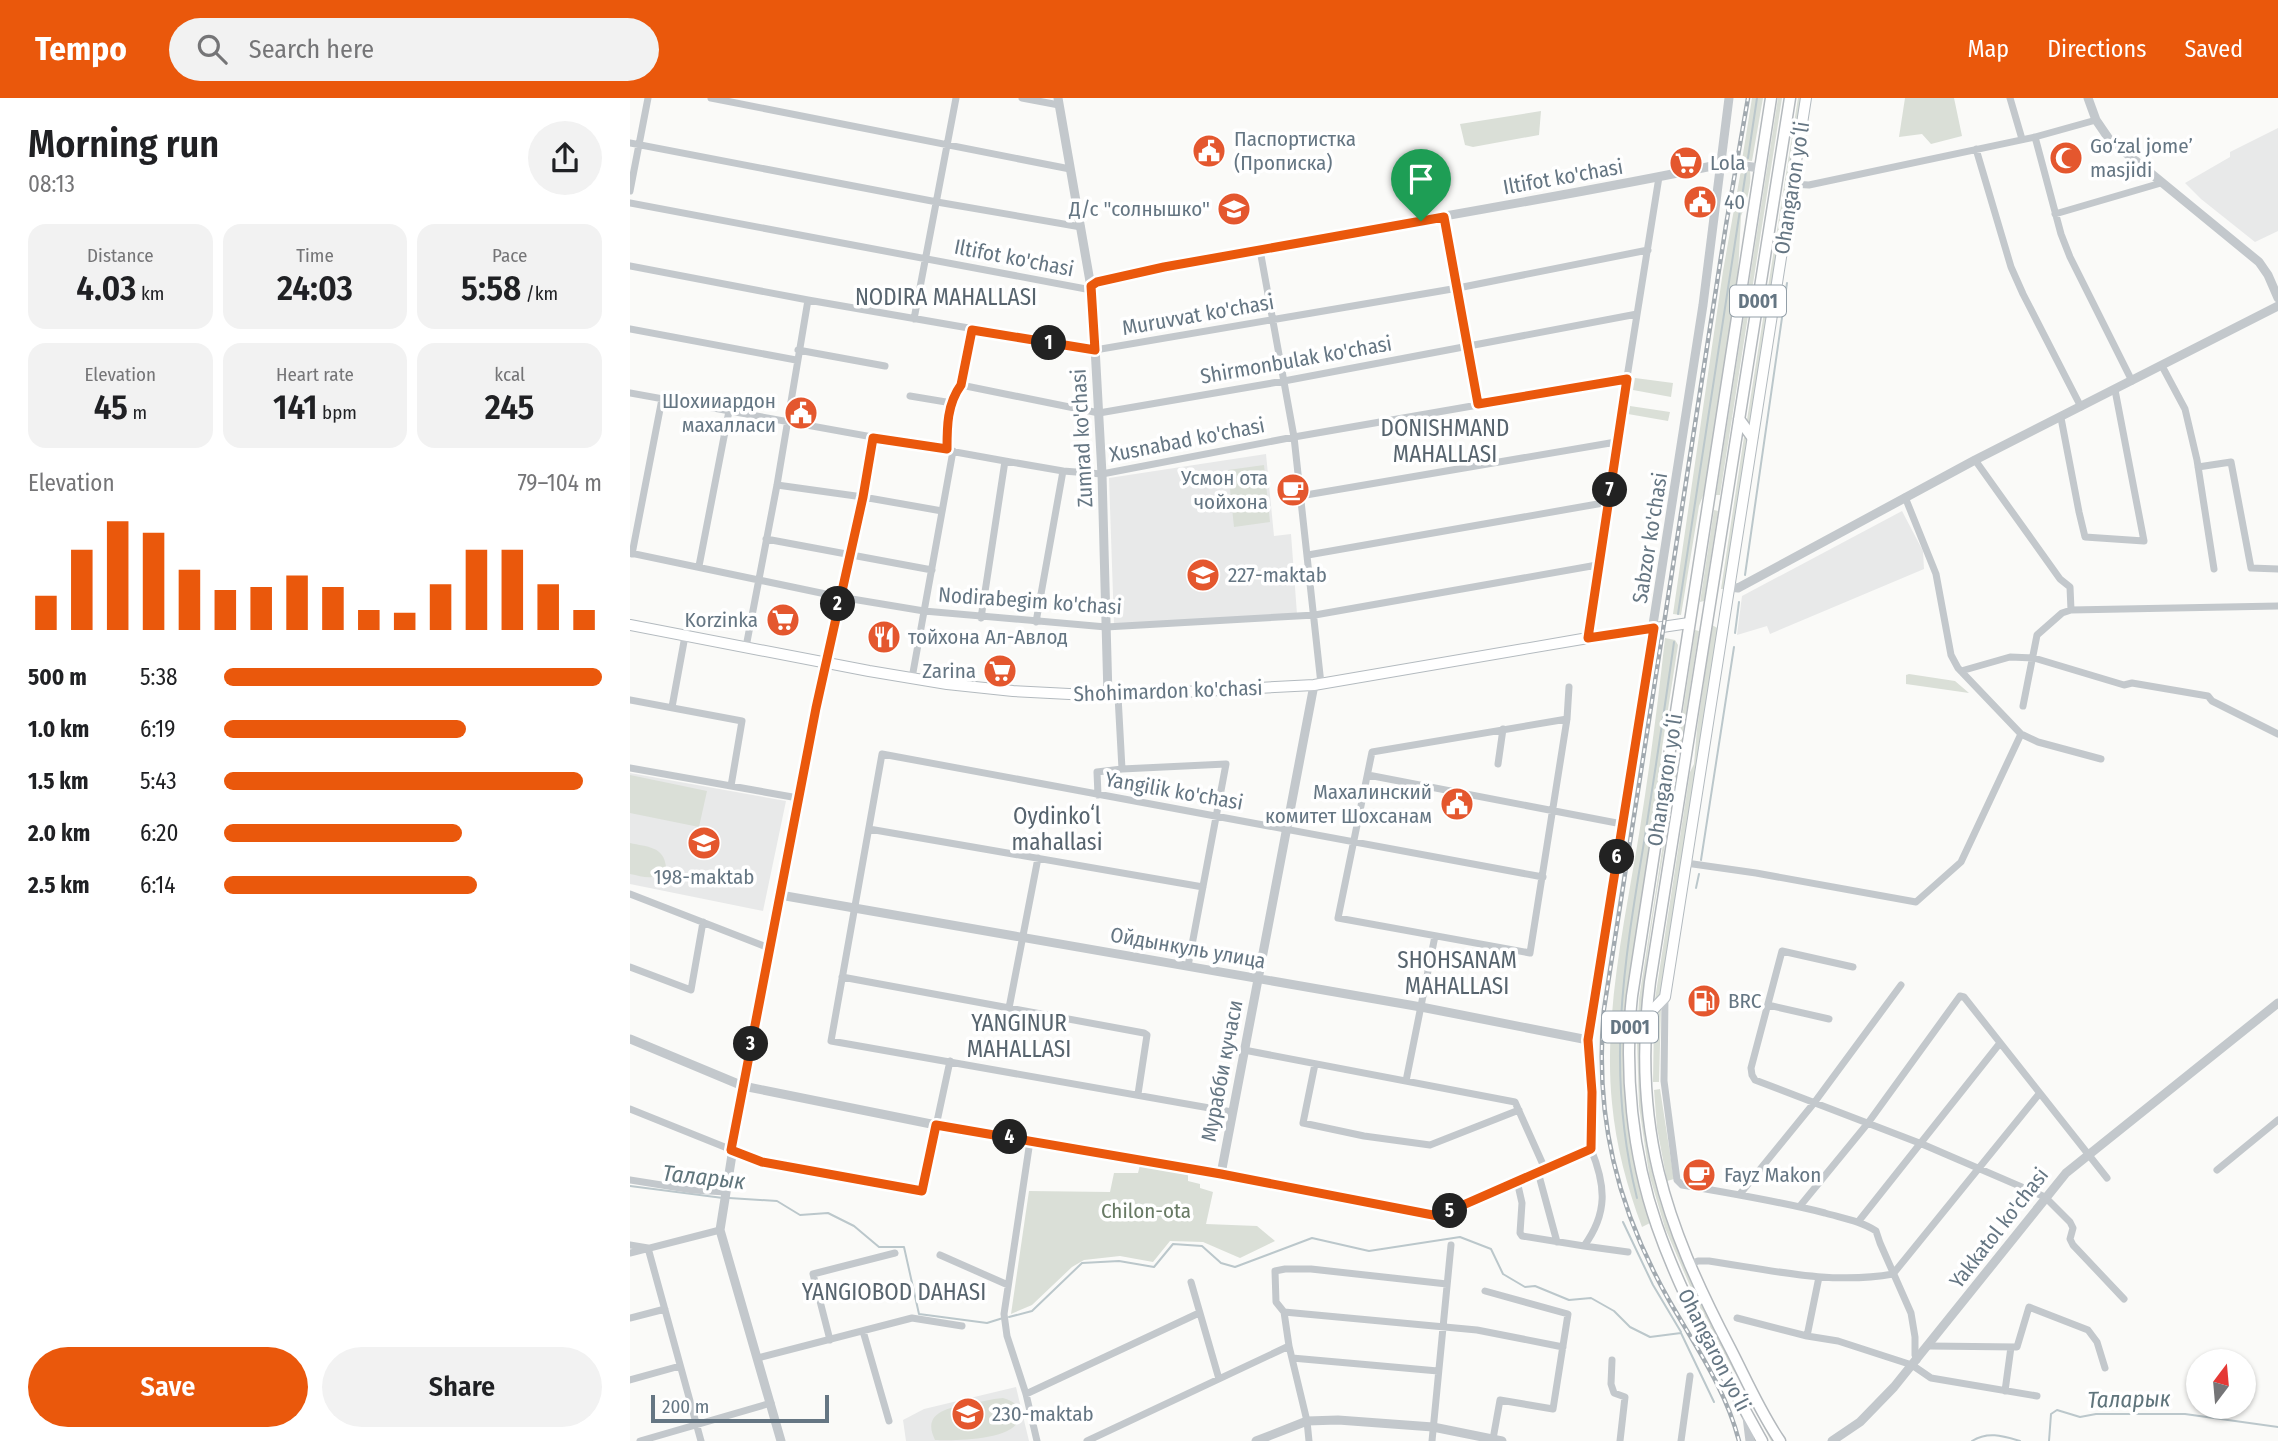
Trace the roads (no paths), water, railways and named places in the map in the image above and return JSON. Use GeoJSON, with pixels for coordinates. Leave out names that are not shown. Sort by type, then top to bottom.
{"type":"FeatureCollection","features":[{"type":"Feature","properties":{"kind":"highway","name":"Ohangaron yoʻli"},"geometry":{"type":"LineString","coordinates":[[1762,1441],[1696,1316],[1672,1264],[1647,1195],[1635,1134],[1630,1072],[1631,1006],[1771,98]]}},
{"type":"Feature","properties":{"kind":"highway","name":"Ohangaron yoʻli"},"geometry":{"type":"LineString","coordinates":[[1780,1441],[1688,1265],[1654,1158],[1644,1058],[1646,1017],[1790,98]]}},
{"type":"Feature","properties":{"kind":"highway"},"geometry":{"type":"LineString","coordinates":[[1738,419],[1752,437]]}},
{"type":"Feature","properties":{"kind":"highway"},"geometry":{"type":"LineString","coordinates":[[1709,501],[1725,503]]}},
{"type":"Feature","properties":{"kind":"highway","name":"Shohimardon ko'chasi"},"geometry":{"type":"LineString","coordinates":[[1689,623],[1707,621]]}},
{"type":"Feature","properties":{"kind":"highway"},"geometry":{"type":"LineString","coordinates":[[1669,759],[1685,762]]}},
{"type":"Feature","properties":{"kind":"main road","name":"Ohangaron yoʻli"},"geometry":{"type":"LineString","coordinates":[[1665,997],[1806,98]]}},
{"type":"Feature","properties":{"kind":"main road","name":"Shohimardon ko'chasi"},"geometry":{"type":"LineString","coordinates":[[630,625],[912,678],[1013,691],[1113,696],[1317,685],[1689,623]]}},
{"type":"Feature","properties":{"kind":"main road"},"geometry":{"type":"LineString","coordinates":[[1646,1017],[1665,997]]}},
{"type":"Feature","properties":{"kind":"street"},"geometry":{"type":"LineString","coordinates":[[630,191],[648,98]]}},
{"type":"Feature","properties":{"kind":"street"},"geometry":{"type":"LineString","coordinates":[[711,98],[1070,169]]}},
{"type":"Feature","properties":{"kind":"street"},"geometry":{"type":"LineString","coordinates":[[914,319],[956,98]]}},
{"type":"Feature","properties":{"kind":"street"},"geometry":{"type":"LineString","coordinates":[[1021,98],[1058,101]]}},
{"type":"Feature","properties":{"kind":"street","name":"Sabzor ko'chasi"},"geometry":{"type":"LineString","coordinates":[[1591,1149],[1592,1092],[1588,1040],[1703,305],[1729,98]]}},
{"type":"Feature","properties":{"kind":"street"},"geometry":{"type":"LineString","coordinates":[[2010,98],[2022,139]]}},
{"type":"Feature","properties":{"kind":"street"},"geometry":{"type":"LineString","coordinates":[[2088,98],[2096,120],[2109,139],[2259,262],[2278,298]]}},
{"type":"Feature","properties":{"kind":"street","name":"Zumrad ko'chasi"},"geometry":{"type":"LineString","coordinates":[[1058,101],[1091,286],[1102,474],[1105,627],[1113,696]]}},
{"type":"Feature","properties":{"kind":"street"},"geometry":{"type":"LineString","coordinates":[[1792,184],[1810,185],[2035,137],[2096,120]]}},
{"type":"Feature","properties":{"kind":"street"},"geometry":{"type":"LineString","coordinates":[[2035,137],[2055,214],[2070,257],[2132,382]]}},
{"type":"Feature","properties":{"kind":"street"},"geometry":{"type":"LineString","coordinates":[[630,143],[1081,227]]}},
{"type":"Feature","properties":{"kind":"street"},"geometry":{"type":"LineString","coordinates":[[1976,149],[2011,267],[2081,407]]}},
{"type":"Feature","properties":{"kind":"street","name":"Iltifot ko'chasi"},"geometry":{"type":"LineString","coordinates":[[630,204],[1086,289],[1097,282],[1164,267],[1659,177],[1722,163],[1760,168]]}},
{"type":"Feature","properties":{"kind":"street"},"geometry":{"type":"LineString","coordinates":[[1588,638],[1597,565],[1659,177]]}},
{"type":"Feature","properties":{"kind":"street"},"geometry":{"type":"LineString","coordinates":[[2055,214],[2161,183]]}},
{"type":"Feature","properties":{"kind":"street"},"geometry":{"type":"LineString","coordinates":[[1444,217],[1478,404]]}},
{"type":"Feature","properties":{"kind":"street"},"geometry":{"type":"LineString","coordinates":[[1260,250],[1294,437],[1315,615],[1317,685]]}},
{"type":"Feature","properties":{"kind":"street","name":"Muruvvat ko'chasi"},"geometry":{"type":"LineString","coordinates":[[630,267],[1095,350],[1458,288],[1648,250]]}},
{"type":"Feature","properties":{"kind":"street"},"geometry":{"type":"LineString","coordinates":[[747,646],[807,300]]}},
{"type":"Feature","properties":{"kind":"street"},"geometry":{"type":"LineString","coordinates":[[1729,587],[1738,587],[1975,460],[2278,306]]}},
{"type":"Feature","properties":{"kind":"street","name":"Shirmonbulak ko'chasi"},"geometry":{"type":"LineString","coordinates":[[961,385],[1099,413],[1637,314]]}},
{"type":"Feature","properties":{"kind":"street"},"geometry":{"type":"LineString","coordinates":[[630,329],[796,360]]}},
{"type":"Feature","properties":{"kind":"street"},"geometry":{"type":"LineString","coordinates":[[912,678],[942,511],[950,450],[947,422],[961,385],[972,330]]}},
{"type":"Feature","properties":{"kind":"street"},"geometry":{"type":"LineString","coordinates":[[798,350],[886,366]]}},
{"type":"Feature","properties":{"kind":"street"},"geometry":{"type":"LineString","coordinates":[[2162,366],[2185,410],[2198,467],[2214,569]]}},
{"type":"Feature","properties":{"kind":"street","name":"Xusnabad ko'chasi"},"geometry":{"type":"LineString","coordinates":[[630,393],[1063,471],[1102,474],[1294,437],[1627,379]]}},
{"type":"Feature","properties":{"kind":"street"},"geometry":{"type":"LineString","coordinates":[[2061,418],[2085,537],[2144,541],[2115,390]]}},
{"type":"Feature","properties":{"kind":"street"},"geometry":{"type":"LineString","coordinates":[[910,396],[952,403]]}},
{"type":"Feature","properties":{"kind":"street"},"geometry":{"type":"LineString","coordinates":[[631,554],[662,398]]}},
{"type":"Feature","properties":{"kind":"street"},"geometry":{"type":"LineString","coordinates":[[699,566],[729,411]]}},
{"type":"Feature","properties":{"kind":"street"},"geometry":{"type":"LineString","coordinates":[[781,1441],[720,1230],[731,1150],[769,948],[873,438]]}},
{"type":"Feature","properties":{"kind":"street"},"geometry":{"type":"LineString","coordinates":[[1300,496],[1616,442]]}},
{"type":"Feature","properties":{"kind":"street"},"geometry":{"type":"LineString","coordinates":[[1975,460],[2060,579],[2070,587],[2071,610]]}},
{"type":"Feature","properties":{"kind":"street"},"geometry":{"type":"LineString","coordinates":[[981,618],[1005,461]]}},
{"type":"Feature","properties":{"kind":"street"},"geometry":{"type":"LineString","coordinates":[[2198,467],[2231,462],[2251,568],[2278,569]]}},
{"type":"Feature","properties":{"kind":"street"},"geometry":{"type":"LineString","coordinates":[[1036,622],[1063,471]]}},
{"type":"Feature","properties":{"kind":"street"},"geometry":{"type":"LineString","coordinates":[[777,485],[942,511]]}},
{"type":"Feature","properties":{"kind":"street"},"geometry":{"type":"LineString","coordinates":[[1905,497],[1936,574],[1951,654],[1958,668],[2021,734],[2038,742],[2101,759]]}},
{"type":"Feature","properties":{"kind":"street"},"geometry":{"type":"LineString","coordinates":[[1308,555],[1609,502]]}},
{"type":"Feature","properties":{"kind":"street"},"geometry":{"type":"LineString","coordinates":[[766,539],[932,570]]}},
{"type":"Feature","properties":{"kind":"street","name":"Nodirabegim ko'chasi"},"geometry":{"type":"LineString","coordinates":[[631,554],[840,597],[924,611],[1105,627],[1315,615],[1597,565]]}},
{"type":"Feature","properties":{"kind":"street"},"geometry":{"type":"LineString","coordinates":[[2023,706],[2037,635],[2062,613],[2071,610],[2278,606]]}},
{"type":"Feature","properties":{"kind":"street"},"geometry":{"type":"LineString","coordinates":[[672,707],[685,636]]}},
{"type":"Feature","properties":{"kind":"street"},"geometry":{"type":"LineString","coordinates":[[1961,671],[2010,657],[2034,658],[2124,685],[2132,683],[2208,696],[2212,701],[2278,734]]}},
{"type":"Feature","properties":{"kind":"street","name":"Мурабби кучаси"},"geometry":{"type":"LineString","coordinates":[[1221,1174],[1286,830],[1317,685]]}},
{"type":"Feature","properties":{"kind":"street"},"geometry":{"type":"LineString","coordinates":[[1567,719],[1373,752],[1338,918],[1530,954],[1567,719],[1569,687]]}},
{"type":"Feature","properties":{"kind":"street"},"geometry":{"type":"LineString","coordinates":[[1113,696],[1122,769]]}},
{"type":"Feature","properties":{"kind":"street"},"geometry":{"type":"LineString","coordinates":[[630,700],[742,721],[731,786]]}},
{"type":"Feature","properties":{"kind":"street"},"geometry":{"type":"LineString","coordinates":[[1498,764],[1503,729]]}},
{"type":"Feature","properties":{"kind":"street"},"geometry":{"type":"LineString","coordinates":[[1686,863],[1916,902],[1961,862],[2021,734]]}},
{"type":"Feature","properties":{"kind":"street","name":"Yangilik ko'chasi"},"geometry":{"type":"LineString","coordinates":[[869,829],[882,754],[1543,877]]}},
{"type":"Feature","properties":{"kind":"street"},"geometry":{"type":"LineString","coordinates":[[1098,795],[1097,772],[1225,763],[1188,966]]}},
{"type":"Feature","properties":{"kind":"street"},"geometry":{"type":"LineString","coordinates":[[630,768],[798,798]]}},
{"type":"Feature","properties":{"kind":"street"},"geometry":{"type":"LineString","coordinates":[[1368,775],[1622,824]]}},
{"type":"Feature","properties":{"kind":"street"},"geometry":{"type":"LineString","coordinates":[[1203,887],[869,829],[831,1041],[1232,1112]]}},
{"type":"Feature","properties":{"kind":"street"},"geometry":{"type":"LineString","coordinates":[[1009,1008],[1038,858]]}},
{"type":"Feature","properties":{"kind":"street"},"geometry":{"type":"LineString","coordinates":[[630,894],[769,948]]}},
{"type":"Feature","properties":{"kind":"street","name":"Ойдынкуль улица"},"geometry":{"type":"LineString","coordinates":[[780,895],[1022,935],[1588,1040]]}},
{"type":"Feature","properties":{"kind":"street"},"geometry":{"type":"LineString","coordinates":[[630,968],[692,990],[703,922]]}},
{"type":"Feature","properties":{"kind":"street"},"geometry":{"type":"LineString","coordinates":[[1406,1081],[1435,936]]}},
{"type":"Feature","properties":{"kind":"street"},"geometry":{"type":"LineString","coordinates":[[1853,967],[1782,951],[1751,1068],[1755,1080],[1922,1144],[2045,1197],[2070,1222],[2073,1228],[2070,1239],[2073,1245],[2124,1299]]}},
{"type":"Feature","properties":{"kind":"street"},"geometry":{"type":"LineString","coordinates":[[842,977],[1146,1034],[1138,1094]]}},
{"type":"Feature","properties":{"kind":"street"},"geometry":{"type":"LineString","coordinates":[[1740,1194],[1814,1103],[1901,985]]}},
{"type":"Feature","properties":{"kind":"street"},"geometry":{"type":"LineString","coordinates":[[1800,1206],[1868,1123],[1960,996],[1964,997],[2107,1178]]}},
{"type":"Feature","properties":{"kind":"street"},"geometry":{"type":"LineString","coordinates":[[1665,997],[1664,1081],[1677,1180],[1682,1185],[1800,1206],[1858,1222],[1876,1231],[1911,1314],[1915,1362]]}},
{"type":"Feature","properties":{"kind":"street","name":"Yakkatol ko'chasi"},"geometry":{"type":"LineString","coordinates":[[1832,1441],[1860,1422],[1895,1387],[2066,1172],[2278,1003]]}},
{"type":"Feature","properties":{"kind":"street"},"geometry":{"type":"LineString","coordinates":[[1768,1005],[1829,1019]]}},
{"type":"Feature","properties":{"kind":"street"},"geometry":{"type":"LineString","coordinates":[[630,1040],[743,1086],[936,1125],[1221,1174],[1438,1216],[1591,1149],[1599,1170],[1603,1207],[1599,1222],[1584,1246]]}},
{"type":"Feature","properties":{"kind":"street"},"geometry":{"type":"LineString","coordinates":[[1858,1222],[2000,1043]]}},
{"type":"Feature","properties":{"kind":"street"},"geometry":{"type":"LineString","coordinates":[[1244,1050],[1513,1101],[1542,1170],[1557,1242]]}},
{"type":"Feature","properties":{"kind":"street"},"geometry":{"type":"LineString","coordinates":[[630,1109],[762,1162],[922,1191],[950,1062]]}},
{"type":"Feature","properties":{"kind":"street"},"geometry":{"type":"LineString","coordinates":[[1315,1064],[1303,1123],[1364,1136],[1427,1145],[1519,1110]]}},
{"type":"Feature","properties":{"kind":"street"},"geometry":{"type":"LineString","coordinates":[[1688,1265],[1709,1261],[1819,1277],[1878,1277],[1893,1274],[2039,1094]]}},
{"type":"Feature","properties":{"kind":"street"},"geometry":{"type":"LineString","coordinates":[[2217,1170],[2278,1120]]}},
{"type":"Feature","properties":{"kind":"street"},"geometry":{"type":"LineString","coordinates":[[1030,1141],[1004,1314],[1037,1441]]}},
{"type":"Feature","properties":{"kind":"street"},"geometry":{"type":"LineString","coordinates":[[630,1180],[693,1190],[726,1192]]}},
{"type":"Feature","properties":{"kind":"street"},"geometry":{"type":"LineString","coordinates":[[1662,1190],[1677,1180]]}},
{"type":"Feature","properties":{"kind":"street"},"geometry":{"type":"LineString","coordinates":[[1517,1181],[1522,1203],[1522,1236],[1628,1252]]}},
{"type":"Feature","properties":{"kind":"street"},"geometry":{"type":"LineString","coordinates":[[630,1253],[720,1230]]}},
{"type":"Feature","properties":{"kind":"street"},"geometry":{"type":"LineString","coordinates":[[630,1245],[648,1248]]}},
{"type":"Feature","properties":{"kind":"street"},"geometry":{"type":"LineString","coordinates":[[1432,1441],[1451,1245]]}},
{"type":"Feature","properties":{"kind":"street"},"geometry":{"type":"LineString","coordinates":[[648,1248],[701,1441]]}},
{"type":"Feature","properties":{"kind":"street"},"geometry":{"type":"LineString","coordinates":[[830,1340],[813,1274],[895,1253]]}},
{"type":"Feature","properties":{"kind":"street"},"geometry":{"type":"LineString","coordinates":[[940,1255],[1008,1285]]}},
{"type":"Feature","properties":{"kind":"street"},"geometry":{"type":"LineString","coordinates":[[1309,1441],[1284,1312],[1276,1302],[1275,1271],[1311,1269],[1447,1284]]}},
{"type":"Feature","properties":{"kind":"street"},"geometry":{"type":"LineString","coordinates":[[1807,1336],[1819,1277]]}},
{"type":"Feature","properties":{"kind":"street"},"geometry":{"type":"LineString","coordinates":[[1191,1282],[1219,1379]]}},
{"type":"Feature","properties":{"kind":"street"},"geometry":{"type":"LineString","coordinates":[[1256,1441],[1307,1421],[1338,1420],[1433,1427],[1497,1440],[1500,1401],[1553,1409],[1567,1312],[1485,1291]]}},
{"type":"Feature","properties":{"kind":"street"},"geometry":{"type":"LineString","coordinates":[[1928,1346],[2018,1346],[2029,1307],[2088,1330],[2098,1345],[2105,1368]]}},
{"type":"Feature","properties":{"kind":"street"},"geometry":{"type":"LineString","coordinates":[[630,1318],[665,1309]]}},
{"type":"Feature","properties":{"kind":"street"},"geometry":{"type":"LineString","coordinates":[[1284,1312],[1477,1330],[1563,1347]]}},
{"type":"Feature","properties":{"kind":"street"},"geometry":{"type":"LineString","coordinates":[[1026,1394],[1199,1313]]}},
{"type":"Feature","properties":{"kind":"street"},"geometry":{"type":"LineString","coordinates":[[758,1358],[912,1318],[962,1326]]}},
{"type":"Feature","properties":{"kind":"street"},"geometry":{"type":"LineString","coordinates":[[1737,1318],[1915,1362],[1931,1378],[2037,1396]]}},
{"type":"Feature","properties":{"kind":"street"},"geometry":{"type":"LineString","coordinates":[[863,1331],[889,1421]]}},
{"type":"Feature","properties":{"kind":"street"},"geometry":{"type":"LineString","coordinates":[[1087,1441],[1289,1346]]}},
{"type":"Feature","properties":{"kind":"street"},"geometry":{"type":"LineString","coordinates":[[2005,1391],[2011,1347]]}},
{"type":"Feature","properties":{"kind":"street"},"geometry":{"type":"LineString","coordinates":[[1292,1358],[1438,1371]]}},
{"type":"Feature","properties":{"kind":"street"},"geometry":{"type":"LineString","coordinates":[[1612,1360],[1611,1384],[1614,1393],[1625,1397],[1620,1441]]}},
{"type":"Feature","properties":{"kind":"street"},"geometry":{"type":"LineString","coordinates":[[630,1380],[680,1366]]}},
{"type":"Feature","properties":{"kind":"street"},"geometry":{"type":"LineString","coordinates":[[1681,1441],[1690,1376]]}},
{"type":"Feature","properties":{"kind":"street"},"geometry":{"type":"LineString","coordinates":[[640,1441],[771,1403]]}},
{"type":"Feature","properties":{"kind":"street"},"geometry":{"type":"LineString","coordinates":[[1746,1412],[1750,1441]]}},
{"type":"Feature","properties":{"kind":"waterway"},"geometry":{"type":"LineString","coordinates":[[1748,158],[1757,98]]}},
{"type":"Feature","properties":{"kind":"waterway"},"geometry":{"type":"LineString","coordinates":[[1678,614],[1746,171]]}},
{"type":"Feature","properties":{"kind":"waterway"},"geometry":{"type":"LineString","coordinates":[[1745,575],[1787,283]]}},
{"type":"Feature","properties":{"kind":"waterway"},"geometry":{"type":"LineString","coordinates":[[1735,633],[1739,602]]}},
{"type":"Feature","properties":{"kind":"waterway"},"geometry":{"type":"LineString","coordinates":[[1637,1198],[1627,1151],[1622,1106],[1621,1017],[1630,928],[1674,642]]}},
{"type":"Feature","properties":{"kind":"waterway"},"geometry":{"type":"LineString","coordinates":[[1701,860],[1734,647]]}},
{"type":"Feature","properties":{"kind":"waterway"},"geometry":{"type":"LineString","coordinates":[[1696,888],[1699,874]]}},
{"type":"Feature","properties":{"kind":"waterway","name":"Таларык"},"geometry":{"type":"LineString","coordinates":[[630,1186],[723,1198]]}},
{"type":"Feature","properties":{"kind":"waterway","name":"Таларык"},"geometry":{"type":"LineString","coordinates":[[729,1198],[777,1201],[800,1215],[828,1213],[854,1226],[879,1247],[904,1247],[919,1314],[987,1323],[1003,1318]]}},
{"type":"Feature","properties":{"kind":"waterway"},"geometry":{"type":"LineString","coordinates":[[1623,1222],[1653,1285],[1681,1332]]}},
{"type":"Feature","properties":{"kind":"waterway","name":"Таларык"},"geometry":{"type":"LineString","coordinates":[[1009,1317],[1032,1311],[1082,1263],[1119,1261],[1154,1267],[1173,1244],[1202,1246],[1221,1263],[1235,1267],[1312,1238],[1369,1251],[1460,1237],[1491,1249],[1503,1274],[1525,1287],[1535,1286],[1569,1300],[1591,1298],[1614,1311],[1630,1327],[1650,1337],[1681,1333],[1714,1402]]}},
{"type":"Feature","properties":{"kind":"waterway","name":"Таларык"},"geometry":{"type":"LineString","coordinates":[[2049,1441],[2051,1414],[2057,1410],[2080,1417],[2096,1414],[2185,1414],[2278,1427]]}},
{"type":"Feature","properties":{"kind":"waterway","name":"Таларык"},"geometry":{"type":"LineString","coordinates":[[1972,1441],[1990,1435],[2020,1441]]}},
{"type":"Feature","properties":{"kind":"railway"},"geometry":{"type":"LineString","coordinates":[[1739,1441],[1718,1386],[1652,1267],[1623,1197],[1607,1124],[1602,1048],[1604,1009],[1748,98]]}},
{"type":"Feature","properties":{"kind":"place","name":"Паспортистка (Прописка)"},"geometry":{"type":"Point","coordinates":[1209,151]}},
{"type":"Feature","properties":{"kind":"place","name":"Go‘zal jome’ masjidi"},"geometry":{"type":"Point","coordinates":[2066,158]}},
{"type":"Feature","properties":{"kind":"place","name":"Lola"},"geometry":{"type":"Point","coordinates":[1686,163]}},
{"type":"Feature","properties":{"kind":"place","name":"40"},"geometry":{"type":"Point","coordinates":[1700,202]}},
{"type":"Feature","properties":{"kind":"place","name":"Д/с \"солнышко\""},"geometry":{"type":"Point","coordinates":[1234,209]}},
{"type":"Feature","properties":{"kind":"place","name":"Шохииардон махалласи"},"geometry":{"type":"Point","coordinates":[801,413]}},
{"type":"Feature","properties":{"kind":"place","name":"Усмон ота чойхона"},"geometry":{"type":"Point","coordinates":[1293,490]}},
{"type":"Feature","properties":{"kind":"place","name":"227-maktab"},"geometry":{"type":"Point","coordinates":[1203,575]}},
{"type":"Feature","properties":{"kind":"place","name":"Korzinka"},"geometry":{"type":"Point","coordinates":[783,620]}},
{"type":"Feature","properties":{"kind":"place","name":"тойхона Ал-Авлод"},"geometry":{"type":"Point","coordinates":[884,637]}},
{"type":"Feature","properties":{"kind":"place","name":"Zarina"},"geometry":{"type":"Point","coordinates":[1000,671]}},
{"type":"Feature","properties":{"kind":"place","name":"Махалинский комитет Шохcанам"},"geometry":{"type":"Point","coordinates":[1457,804]}},
{"type":"Feature","properties":{"kind":"place","name":"198-maktab"},"geometry":{"type":"Point","coordinates":[704,843]}},
{"type":"Feature","properties":{"kind":"place","name":"BRC"},"geometry":{"type":"Point","coordinates":[1704,1001]}},
{"type":"Feature","properties":{"kind":"place","name":"Fayz Makon"},"geometry":{"type":"Point","coordinates":[1699,1175]}},
{"type":"Feature","properties":{"kind":"place","name":"230-maktab"},"geometry":{"type":"Point","coordinates":[968,1414]}},
{"type":"Feature","properties":{"kind":"district","name":"NODIRA MAHALLASI"},"geometry":{"type":"Point","coordinates":[946,297]}},
{"type":"Feature","properties":{"kind":"district","name":"DONISHMAND MAHALLASI"},"geometry":{"type":"Point","coordinates":[1445,441]}},
{"type":"Feature","properties":{"kind":"district","name":"Oydinkoʻl mahallasi"},"geometry":{"type":"Point","coordinates":[1057,829]}},
{"type":"Feature","properties":{"kind":"district","name":"SHOHSANAM MAHALLASI"},"geometry":{"type":"Point","coordinates":[1457,973]}},
{"type":"Feature","properties":{"kind":"district","name":"YANGINUR MAHALLASI"},"geometry":{"type":"Point","coordinates":[1019,1036]}},
{"type":"Feature","properties":{"kind":"district","name":"YANGIOBOD DAHASI"},"geometry":{"type":"Point","coordinates":[894,1292]}},
{"type":"Feature","properties":{"kind":"park label","name":"Chilon-ota"},"geometry":{"type":"Point","coordinates":[1146,1211]}}]}
